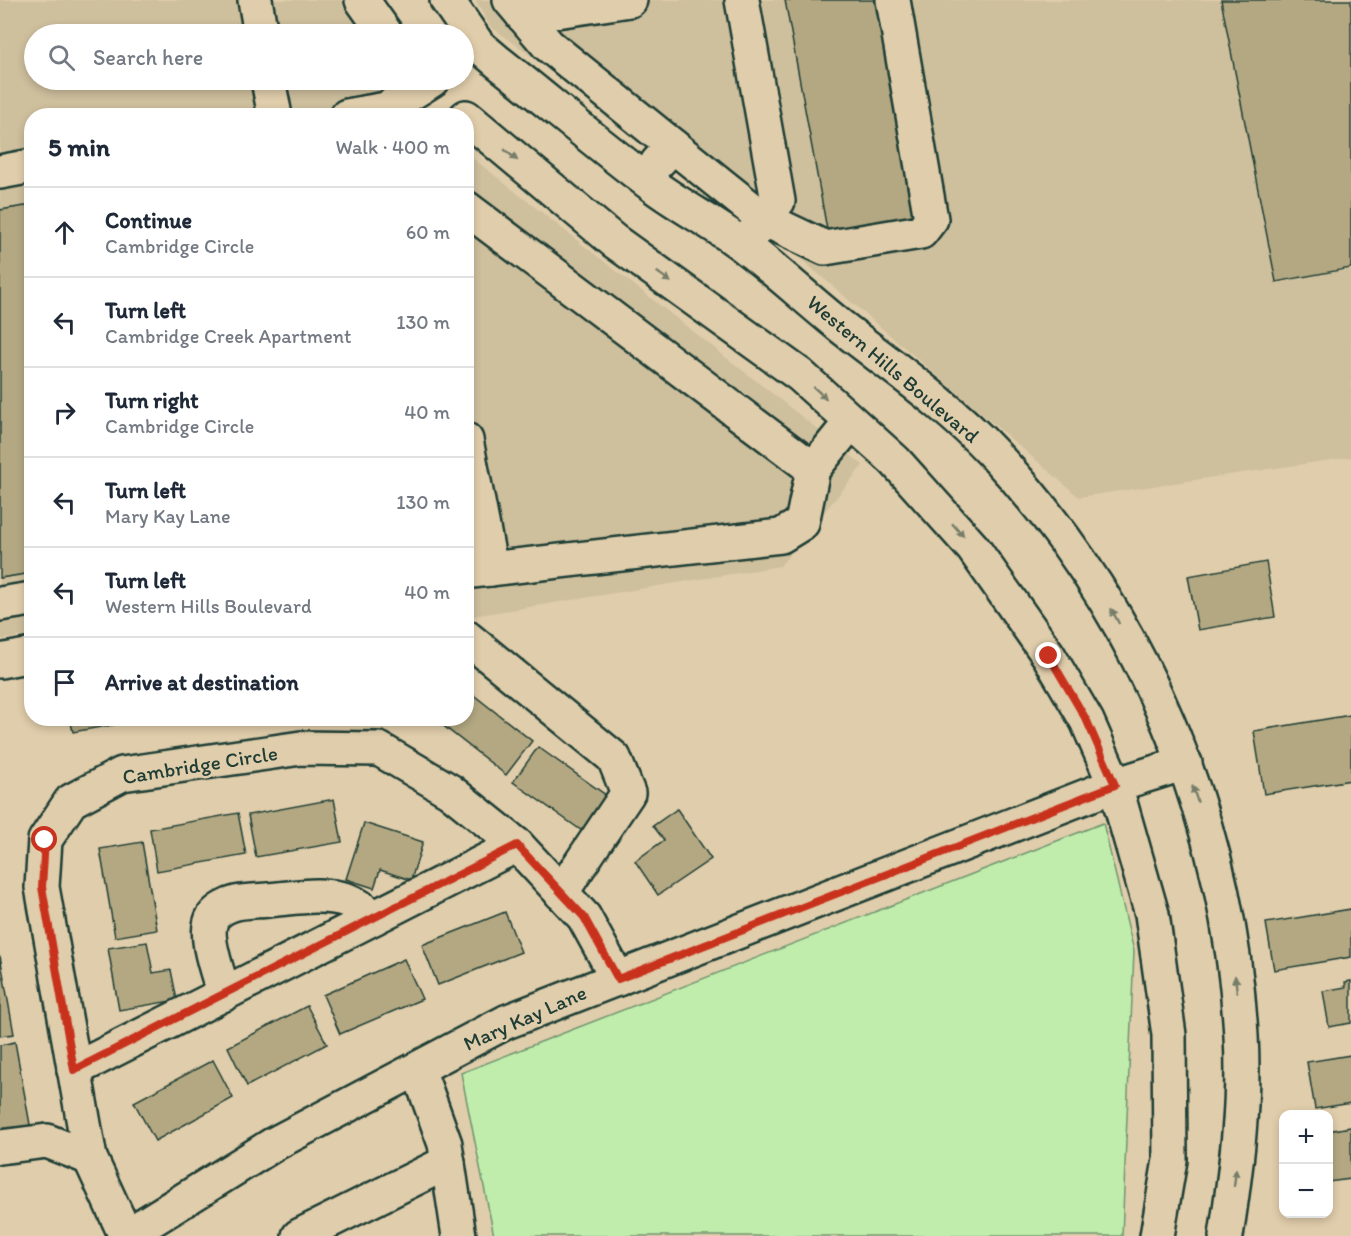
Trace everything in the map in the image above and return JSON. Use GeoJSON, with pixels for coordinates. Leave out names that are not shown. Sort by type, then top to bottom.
{"type":"FeatureCollection","features":[{"type":"Feature","properties":{"kind":"street"},"geometry":{"type":"LineString","coordinates":[[255,0],[259,24]]}},
{"type":"Feature","properties":{"kind":"street"},"geometry":{"type":"LineString","coordinates":[[362,0],[379,24]]}},
{"type":"Feature","properties":{"kind":"street","name":"Western Hills Boulevard"},"geometry":{"type":"LineString","coordinates":[[447,0],[459,24]]}},
{"type":"Feature","properties":{"kind":"street"},"geometry":{"type":"LineString","coordinates":[[516,8],[630,0]]}},
{"type":"Feature","properties":{"kind":"street"},"geometry":{"type":"LineString","coordinates":[[742,0],[778,201],[744,246]]}},
{"type":"Feature","properties":{"kind":"street"},"geometry":{"type":"LineString","coordinates":[[516,8],[548,45],[764,219],[825,248],[921,232],[931,219],[893,0]]}},
{"type":"Feature","properties":{"kind":"street"},"geometry":{"type":"LineString","coordinates":[[520,79],[548,45]]}},
{"type":"Feature","properties":{"kind":"street","name":"Western Hills Boulevard"},"geometry":{"type":"LineString","coordinates":[[474,52],[520,79],[644,178],[744,246],[948,410],[992,452],[1030,496],[1077,555],[1112,609],[1185,763],[1209,837],[1225,903],[1238,1002],[1241,1052],[1240,1120],[1226,1236]]}},
{"type":"Feature","properties":{"kind":"street"},"geometry":{"type":"LineString","coordinates":[[270,90],[273,108]]}},
{"type":"Feature","properties":{"kind":"street"},"geometry":{"type":"LineString","coordinates":[[393,108],[416,90]]}},
{"type":"Feature","properties":{"kind":"street"},"geometry":{"type":"LineString","coordinates":[[438,90],[457,108]]}},
{"type":"Feature","properties":{"kind":"street"},"geometry":{"type":"LineString","coordinates":[[474,123],[614,240],[800,375],[895,460],[973,548],[1049,656],[1087,721],[1115,785],[1152,914],[1169,1035],[1170,1160],[1156,1236]]}},
{"type":"Feature","properties":{"kind":"street"},"geometry":{"type":"LineString","coordinates":[[644,178],[673,146]]}},
{"type":"Feature","properties":{"kind":"street"},"geometry":{"type":"LineString","coordinates":[[0,172],[24,168]]}},
{"type":"Feature","properties":{"kind":"street"},"geometry":{"type":"LineString","coordinates":[[474,214],[813,469]]}},
{"type":"Feature","properties":{"kind":"street"},"geometry":{"type":"LineString","coordinates":[[474,519],[479,569],[781,536],[802,523],[813,469],[851,422]]}},
{"type":"Feature","properties":{"kind":"street"},"geometry":{"type":"LineString","coordinates":[[0,604],[24,600]]}},
{"type":"Feature","properties":{"kind":"street"},"geometry":{"type":"LineString","coordinates":[[474,644],[614,758],[628,793],[561,893]]}},
{"type":"Feature","properties":{"kind":"street"},"geometry":{"type":"LineString","coordinates":[[0,661],[24,656]]}},
{"type":"Feature","properties":{"kind":"street","name":"Cambridge Circle"},"geometry":{"type":"LineString","coordinates":[[126,1236],[90,1158],[42,887],[45,840],[71,801],[122,774],[301,748],[379,748],[450,791],[517,845],[584,917],[618,979]]}},
{"type":"Feature","properties":{"kind":"street","name":"Mary Kay Lane"},"geometry":{"type":"LineString","coordinates":[[126,1236],[274,1144],[506,1023],[1115,785],[1185,763]]}},
{"type":"Feature","properties":{"kind":"street"},"geometry":{"type":"LineString","coordinates":[[74,1070],[517,845]]}},
{"type":"Feature","properties":{"kind":"street"},"geometry":{"type":"LineString","coordinates":[[224,994],[211,951],[209,933],[212,918],[222,908],[236,903],[320,897],[345,899],[358,904],[373,918]]}},
{"type":"Feature","properties":{"kind":"street"},"geometry":{"type":"LineString","coordinates":[[418,1068],[445,1144],[459,1236]]}},
{"type":"Feature","properties":{"kind":"street"},"geometry":{"type":"LineString","coordinates":[[0,1147],[47,1141],[90,1158]]}},
{"type":"Feature","properties":{"kind":"street"},"geometry":{"type":"LineString","coordinates":[[299,1236],[448,1162]]}},
{"type":"Feature","properties":{"kind":"shaded area"},"geometry":{"type":"Polygon","coordinates":[[[0,0],[345,0],[361,24],[24,24],[24,90],[411,90],[426,108],[24,108],[24,636],[0,640],[0,0]]]}},
{"type":"Feature","properties":{"kind":"shaded area"},"geometry":{"type":"Polygon","coordinates":[[[475,0],[1351,0],[1351,457],[1079,497],[731,199],[490,26],[475,0]]]}},
{"type":"Feature","properties":{"kind":"shaded area"},"geometry":{"type":"Polygon","coordinates":[[[474,159],[863,465],[780,566],[474,616],[474,159]]]}},
{"type":"Feature","properties":{"kind":"green space"},"geometry":{"type":"Polygon","coordinates":[[[1103,823],[1134,951],[1122,1236],[494,1236],[461,1073],[1103,823]]]}},
{"type":"Feature","properties":{"kind":"building"},"geometry":{"type":"Polygon","coordinates":[[[785,0],[885,0],[925,217],[828,235],[785,0]]]}},
{"type":"Feature","properties":{"kind":"building"},"geometry":{"type":"Polygon","coordinates":[[[1221,0],[1351,0],[1351,268],[1276,282],[1221,0]]]}},
{"type":"Feature","properties":{"kind":"building"},"geometry":{"type":"Polygon","coordinates":[[[24,206],[24,574],[0,578],[0,210],[24,206]]]}},
{"type":"Feature","properties":{"kind":"building"},"geometry":{"type":"Polygon","coordinates":[[[1266,562],[1275,617],[1198,630],[1188,576],[1266,562]]]}},
{"type":"Feature","properties":{"kind":"building"},"geometry":{"type":"Polygon","coordinates":[[[474,695],[532,741],[506,775],[444,726],[474,726],[474,695]]]}},
{"type":"Feature","properties":{"kind":"building"},"geometry":{"type":"Polygon","coordinates":[[[1351,715],[1351,780],[1264,794],[1254,731],[1351,715]]]}},
{"type":"Feature","properties":{"kind":"building"},"geometry":{"type":"Polygon","coordinates":[[[72,726],[107,726],[73,732],[72,726]]]}},
{"type":"Feature","properties":{"kind":"building"},"geometry":{"type":"Polygon","coordinates":[[[538,747],[610,798],[585,833],[513,782],[538,747]]]}},
{"type":"Feature","properties":{"kind":"building"},"geometry":{"type":"Polygon","coordinates":[[[334,799],[342,842],[256,857],[248,815],[334,799]]]}},
{"type":"Feature","properties":{"kind":"building"},"geometry":{"type":"Polygon","coordinates":[[[677,809],[711,859],[658,895],[635,861],[664,840],[653,826],[677,809]]]}},
{"type":"Feature","properties":{"kind":"building"},"geometry":{"type":"Polygon","coordinates":[[[238,813],[246,855],[157,871],[150,829],[238,813]]]}},
{"type":"Feature","properties":{"kind":"building"},"geometry":{"type":"Polygon","coordinates":[[[364,823],[423,842],[411,880],[380,870],[374,888],[346,879],[364,823]]]}},
{"type":"Feature","properties":{"kind":"building"},"geometry":{"type":"Polygon","coordinates":[[[142,842],[157,930],[115,937],[100,849],[142,842]]]}},
{"type":"Feature","properties":{"kind":"building"},"geometry":{"type":"Polygon","coordinates":[[[1351,909],[1351,957],[1274,970],[1266,923],[1351,909]]]}},
{"type":"Feature","properties":{"kind":"building"},"geometry":{"type":"Polygon","coordinates":[[[505,912],[521,952],[438,985],[422,945],[505,912]]]}},
{"type":"Feature","properties":{"kind":"building"},"geometry":{"type":"Polygon","coordinates":[[[147,942],[153,973],[171,970],[177,1000],[119,1010],[108,948],[147,942]]]}},
{"type":"Feature","properties":{"kind":"building"},"geometry":{"type":"Polygon","coordinates":[[[0,956],[14,1034],[0,1036],[0,956]]]}},
{"type":"Feature","properties":{"kind":"building"},"geometry":{"type":"Polygon","coordinates":[[[404,959],[422,999],[340,1034],[323,995],[404,959]]]}},
{"type":"Feature","properties":{"kind":"building"},"geometry":{"type":"Polygon","coordinates":[[[1351,981],[1351,1023],[1329,1027],[1323,991],[1346,987],[1345,982],[1351,981]]]}},
{"type":"Feature","properties":{"kind":"building"},"geometry":{"type":"Polygon","coordinates":[[[307,1006],[327,1044],[247,1086],[228,1047],[307,1006]]]}},
{"type":"Feature","properties":{"kind":"building"},"geometry":{"type":"Polygon","coordinates":[[[15,1042],[31,1130],[0,1135],[0,1045],[15,1042]]]}},
{"type":"Feature","properties":{"kind":"building"},"geometry":{"type":"Polygon","coordinates":[[[1351,1055],[1351,1103],[1315,1109],[1307,1062],[1351,1055]]]}},
{"type":"Feature","properties":{"kind":"building"},"geometry":{"type":"Polygon","coordinates":[[[213,1060],[233,1098],[155,1141],[134,1102],[213,1060]]]}},
{"type":"Feature","properties":{"kind":"building"},"geometry":{"type":"Polygon","coordinates":[[[1351,1127],[1351,1179],[1333,1181],[1333,1130],[1351,1127]]]}},
{"type":"Feature","properties":{"kind":"route"},"geometry":{"type":"LineString","coordinates":[[45,840],[42,887],[74,1070],[517,845],[584,917],[618,979],[1115,785],[1087,721],[1049,656]]}}]}
